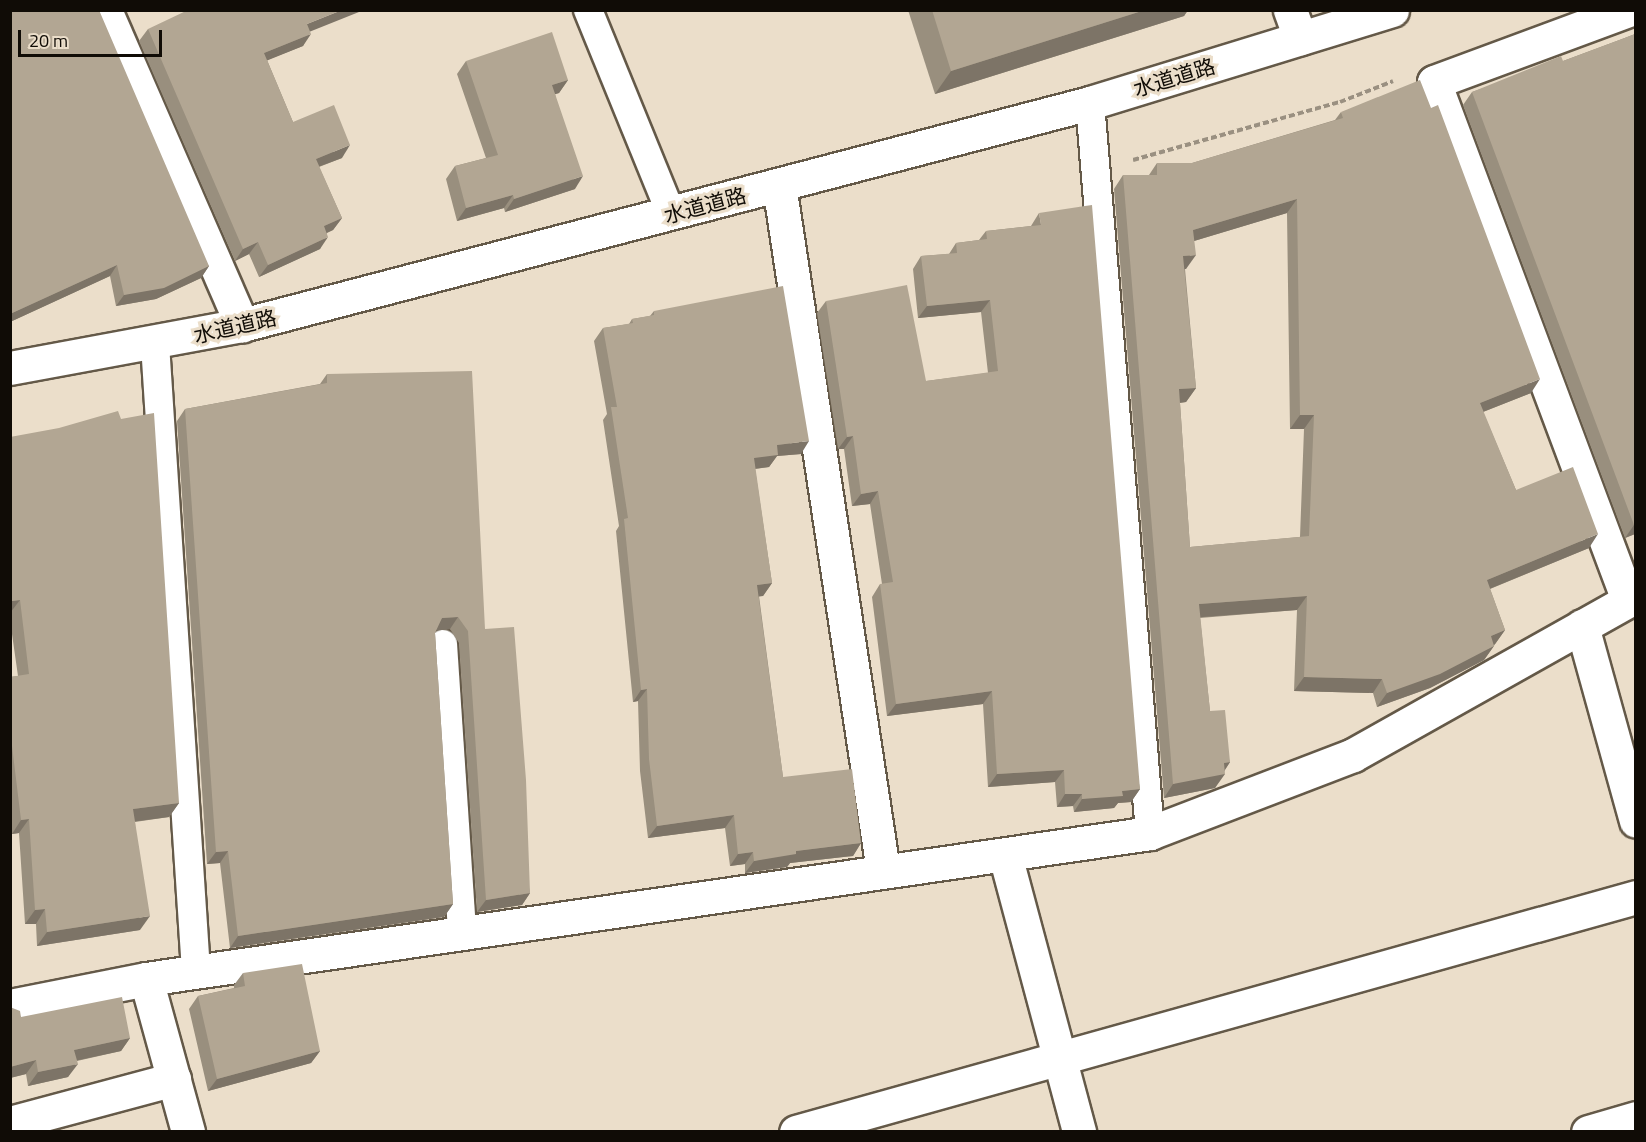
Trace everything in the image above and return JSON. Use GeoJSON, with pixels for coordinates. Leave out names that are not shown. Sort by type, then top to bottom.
{"type":"FeatureCollection","features":[{"type":"Feature","properties":{"kind":"street"},"geometry":{"type":"LineString","coordinates":[[105,10],[242,325]]}},
{"type":"Feature","properties":{"kind":"street","name":"水道道路"},"geometry":{"type":"LineString","coordinates":[[10,368],[155,344],[242,325],[1090,103],[1295,24],[1392,10]]}},
{"type":"Feature","properties":{"kind":"street"},"geometry":{"type":"LineString","coordinates":[[10,1006],[196,972],[883,870],[1005,855],[1150,833],[1353,755],[1632,598],[1434,82],[1629,10]]}},
{"type":"Feature","properties":{"kind":"street"},"geometry":{"type":"LineString","coordinates":[[778,186],[883,870]]}},
{"type":"Feature","properties":{"kind":"street"},"geometry":{"type":"LineString","coordinates":[[1582,626],[1635,821]]}},
{"type":"Feature","properties":{"kind":"street"},"geometry":{"type":"LineString","coordinates":[[1005,855],[1079,1131]]}},
{"type":"Feature","properties":{"kind":"street"},"geometry":{"type":"LineString","coordinates":[[796,1131],[1635,897]]}},
{"type":"Feature","properties":{"kind":"street"},"geometry":{"type":"LineString","coordinates":[[146,980],[188,1131]]}},
{"type":"Feature","properties":{"kind":"street"},"geometry":{"type":"LineString","coordinates":[[10,1123],[174,1079]]}},
{"type":"Feature","properties":{"kind":"street"},"geometry":{"type":"LineString","coordinates":[[1588,1131],[1635,1118]]}},
{"type":"Feature","properties":{"kind":"lane"},"geometry":{"type":"LineString","coordinates":[[588,10],[671,213]]}},
{"type":"Feature","properties":{"kind":"lane"},"geometry":{"type":"LineString","coordinates":[[1090,103],[1150,833]]}},
{"type":"Feature","properties":{"kind":"lane"},"geometry":{"type":"LineString","coordinates":[[155,344],[196,972]]}},
{"type":"Feature","properties":{"kind":"lane"},"geometry":{"type":"LineString","coordinates":[[443,644],[462,933]]}},
{"type":"Feature","properties":{"kind":"path"},"geometry":{"type":"LineString","coordinates":[[1095,170],[1340,102],[1395,80]]}},
{"type":"Feature","properties":{"kind":"building"},"geometry":{"type":"Polygon","coordinates":[[[10,10],[99,10],[209,266],[164,288],[124,295],[117,265],[10,314],[10,10]]]}},
{"type":"Feature","properties":{"kind":"building"},"geometry":{"type":"Polygon","coordinates":[[[188,10],[342,10],[307,24],[311,34],[264,53],[293,122],[334,105],[350,145],[316,159],[342,218],[324,226],[328,237],[268,265],[258,242],[243,249],[148,29],[188,10]]]}},
{"type":"Feature","properties":{"kind":"building"},"geometry":{"type":"Polygon","coordinates":[[[932,10],[1145,10],[951,71],[932,10]]]}},
{"type":"Feature","properties":{"kind":"building"},"geometry":{"type":"Polygon","coordinates":[[[552,32],[568,80],[552,85],[583,176],[514,199],[513,195],[466,208],[455,166],[498,155],[466,61],[552,32]]]}},
{"type":"Feature","properties":{"kind":"building"},"geometry":{"type":"Polygon","coordinates":[[[1635,34],[1634,525],[1472,92],[1561,56],[1563,61],[1635,34]]]}},
{"type":"Feature","properties":{"kind":"building"},"geometry":{"type":"Polygon","coordinates":[[[1420,80],[1431,108],[1438,105],[1540,379],[1480,403],[1516,490],[1573,467],[1598,534],[1487,580],[1505,630],[1491,636],[1494,646],[1440,674],[1387,693],[1382,679],[1304,677],[1307,596],[1199,604],[1210,711],[1225,710],[1230,762],[1224,763],[1225,774],[1173,784],[1123,175],[1157,175],[1157,163],[1192,163],[1343,118],[1341,112],[1420,80]],[[1297,199],[1193,230],[1196,255],[1183,256],[1196,388],[1179,389],[1190,547],[1309,536],[1314,415],[1300,415],[1297,199]]]}},
{"type":"Feature","properties":{"kind":"building"},"geometry":{"type":"Polygon","coordinates":[[[1092,205],[1140,789],[1122,791],[1123,796],[1082,799],[1082,794],[1065,794],[1064,770],[997,774],[992,691],[896,704],[880,584],[893,582],[878,491],[861,494],[853,436],[847,437],[826,301],[907,285],[926,381],[998,371],[990,300],[927,306],[921,256],[957,253],[956,243],[987,239],[986,231],[1041,225],[1039,213],[1092,205]]]}},
{"type":"Feature","properties":{"kind":"building"},"geometry":{"type":"Polygon","coordinates":[[[783,286],[809,441],[777,445],[778,455],[754,458],[772,583],[757,585],[783,777],[852,769],[861,843],[796,851],[796,854],[754,861],[753,852],[738,854],[734,815],[657,826],[649,759],[647,689],[641,690],[624,519],[628,518],[611,407],[617,407],[603,328],[633,323],[632,319],[654,315],[654,311],[783,286]]]}},
{"type":"Feature","properties":{"kind":"building"},"geometry":{"type":"Polygon","coordinates":[[[472,371],[485,629],[514,627],[526,780],[530,893],[486,900],[468,631],[458,617],[442,618],[435,633],[453,904],[238,936],[228,851],[216,852],[185,409],[327,383],[327,374],[472,371]]]}},
{"type":"Feature","properties":{"kind":"building"},"geometry":{"type":"Polygon","coordinates":[[[118,411],[121,419],[154,413],[179,803],[133,809],[150,916],[47,932],[45,909],[35,910],[29,819],[21,820],[12,746],[10,746],[10,677],[29,674],[20,600],[12,601],[10,590],[10,437],[59,428],[118,411]]]}},
{"type":"Feature","properties":{"kind":"building"},"geometry":{"type":"Polygon","coordinates":[[[302,964],[320,1051],[217,1079],[198,996],[245,986],[243,973],[302,964]]]}},
{"type":"Feature","properties":{"kind":"building"},"geometry":{"type":"Polygon","coordinates":[[[122,997],[130,1038],[74,1050],[78,1064],[38,1072],[36,1060],[10,1067],[10,1007],[20,1011],[21,1017],[122,997]]]}}]}
